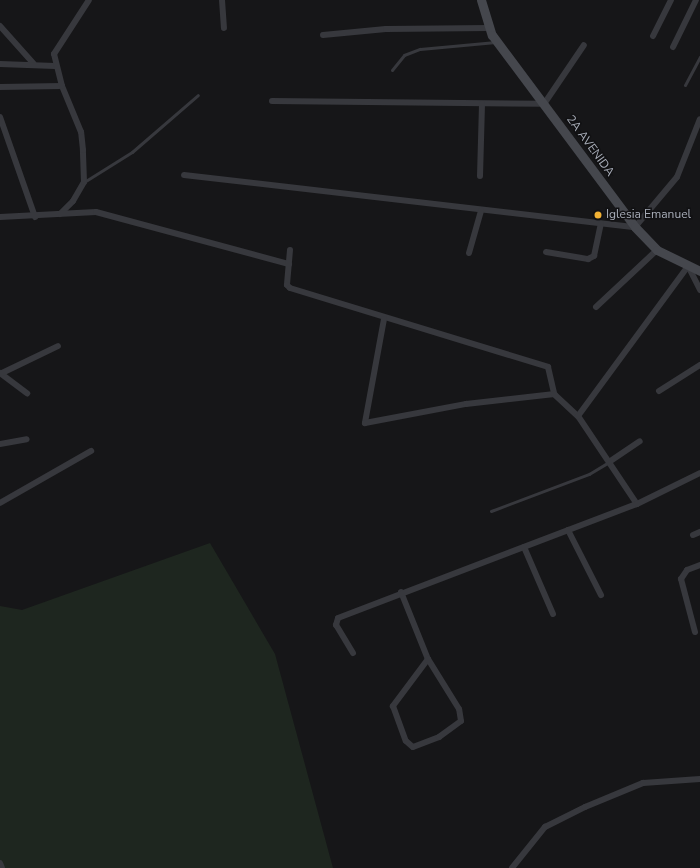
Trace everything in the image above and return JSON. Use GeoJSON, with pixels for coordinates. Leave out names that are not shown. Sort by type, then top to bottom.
{"type":"FeatureCollection","features":[{"type":"Feature","properties":{"kind":"street"},"geometry":{"type":"LineString","coordinates":[[60,214],[74,201],[84,182],[81,132],[55,66],[54,54],[89,0]]}},
{"type":"Feature","properties":{"kind":"street"},"geometry":{"type":"LineString","coordinates":[[222,0],[224,28]]}},
{"type":"Feature","properties":{"kind":"street","name":"2A AVENIDA"},"geometry":{"type":"LineString","coordinates":[[481,0],[489,28],[498,42],[635,227],[657,250],[700,271]]}},
{"type":"Feature","properties":{"kind":"street"},"geometry":{"type":"LineString","coordinates":[[653,36],[671,0]]}},
{"type":"Feature","properties":{"kind":"street"},"geometry":{"type":"LineString","coordinates":[[673,47],[696,0]]}},
{"type":"Feature","properties":{"kind":"street"},"geometry":{"type":"LineString","coordinates":[[0,26],[33,63]]}},
{"type":"Feature","properties":{"kind":"street"},"geometry":{"type":"LineString","coordinates":[[323,35],[386,29],[489,28]]}},
{"type":"Feature","properties":{"kind":"street"},"geometry":{"type":"LineString","coordinates":[[272,101],[544,104],[584,45]]}},
{"type":"Feature","properties":{"kind":"street"},"geometry":{"type":"LineString","coordinates":[[0,64],[33,63],[55,66]]}},
{"type":"Feature","properties":{"kind":"street"},"geometry":{"type":"LineString","coordinates":[[0,87],[62,86]]}},
{"type":"Feature","properties":{"kind":"street"},"geometry":{"type":"LineString","coordinates":[[480,176],[482,104]]}},
{"type":"Feature","properties":{"kind":"street"},"geometry":{"type":"LineString","coordinates":[[0,117],[34,217]]}},
{"type":"Feature","properties":{"kind":"street"},"geometry":{"type":"LineString","coordinates":[[184,175],[481,211],[635,227],[677,177],[700,119]]}},
{"type":"Feature","properties":{"kind":"street"},"geometry":{"type":"LineString","coordinates":[[469,253],[481,211]]}},
{"type":"Feature","properties":{"kind":"street"},"geometry":{"type":"LineString","coordinates":[[0,217],[34,217],[96,212],[123,217],[289,264]]}},
{"type":"Feature","properties":{"kind":"street"},"geometry":{"type":"LineString","coordinates":[[546,252],[588,259],[594,256],[601,224]]}},
{"type":"Feature","properties":{"kind":"street"},"geometry":{"type":"LineString","coordinates":[[290,250],[287,285],[290,288],[384,319],[548,367],[554,394],[578,416],[637,504]]}},
{"type":"Feature","properties":{"kind":"street"},"geometry":{"type":"LineString","coordinates":[[596,307],[657,250]]}},
{"type":"Feature","properties":{"kind":"street"},"geometry":{"type":"LineString","coordinates":[[578,416],[688,266],[700,290]]}},
{"type":"Feature","properties":{"kind":"street"},"geometry":{"type":"LineString","coordinates":[[384,319],[365,422],[466,404],[554,394]]}},
{"type":"Feature","properties":{"kind":"street"},"geometry":{"type":"LineString","coordinates":[[27,393],[1,373],[58,346]]}},
{"type":"Feature","properties":{"kind":"street"},"geometry":{"type":"LineString","coordinates":[[659,391],[700,365]]}},
{"type":"Feature","properties":{"kind":"street"},"geometry":{"type":"LineString","coordinates":[[0,444],[27,439]]}},
{"type":"Feature","properties":{"kind":"street"},"geometry":{"type":"LineString","coordinates":[[609,462],[640,441]]}},
{"type":"Feature","properties":{"kind":"street"},"geometry":{"type":"LineString","coordinates":[[0,503],[91,451]]}},
{"type":"Feature","properties":{"kind":"street"},"geometry":{"type":"LineString","coordinates":[[353,653],[336,624],[338,618],[401,592],[637,504],[700,472]]}},
{"type":"Feature","properties":{"kind":"street"},"geometry":{"type":"LineString","coordinates":[[568,530],[601,595]]}},
{"type":"Feature","properties":{"kind":"street"},"geometry":{"type":"LineString","coordinates":[[693,535],[700,532]]}},
{"type":"Feature","properties":{"kind":"street"},"geometry":{"type":"LineString","coordinates":[[524,547],[553,614]]}},
{"type":"Feature","properties":{"kind":"street"},"geometry":{"type":"LineString","coordinates":[[695,632],[680,579],[687,570],[700,564]]}},
{"type":"Feature","properties":{"kind":"street"},"geometry":{"type":"LineString","coordinates":[[401,592],[428,659],[459,709],[461,721],[438,737],[413,747],[406,741],[393,706],[428,659]]}},
{"type":"Feature","properties":{"kind":"street"},"geometry":{"type":"LineString","coordinates":[[512,868],[545,828],[586,807],[643,783],[700,779]]}},
{"type":"Feature","properties":{"kind":"street"},"geometry":{"type":"LineString","coordinates":[[0,863],[2,868]]}},
{"type":"Feature","properties":{"kind":"lane"},"geometry":{"type":"LineString","coordinates":[[392,70],[404,55],[420,49],[498,42]]}},
{"type":"Feature","properties":{"kind":"lane"},"geometry":{"type":"LineString","coordinates":[[685,85],[700,57]]}},
{"type":"Feature","properties":{"kind":"lane"},"geometry":{"type":"LineString","coordinates":[[84,182],[132,152],[198,95]]}},
{"type":"Feature","properties":{"kind":"lane"},"geometry":{"type":"LineString","coordinates":[[490,511],[589,474],[609,462]]}},
{"type":"Feature","properties":{"kind":"shaded area"},"geometry":{"type":"Polygon","coordinates":[[[210,543],[275,654],[333,868],[0,868],[0,606],[22,610],[210,543]]]}},
{"type":"Feature","properties":{"kind":"place","name":"Iglesia Emanuel"},"geometry":{"type":"Point","coordinates":[598,215]}}]}
